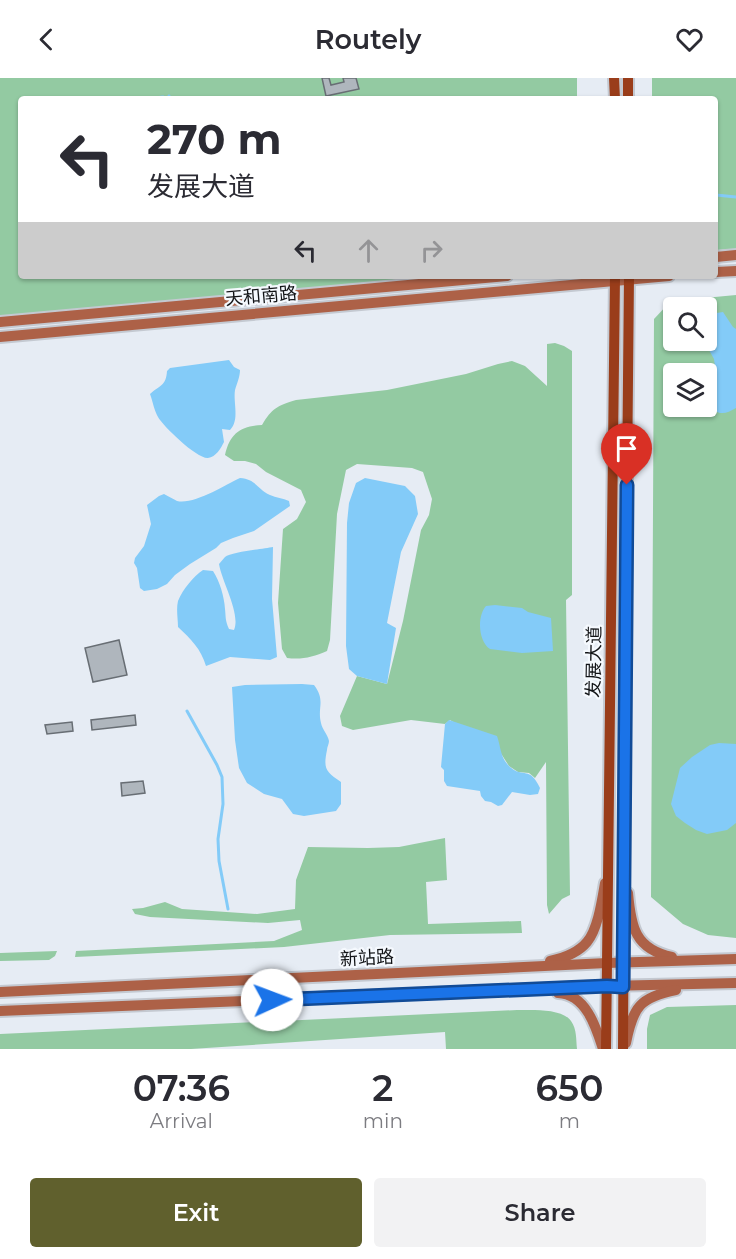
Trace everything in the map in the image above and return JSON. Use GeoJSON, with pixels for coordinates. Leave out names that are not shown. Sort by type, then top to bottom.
{"type":"FeatureCollection","features":[{"type":"Feature","properties":{"kind":"main road"},"geometry":{"type":"LineString","coordinates":[[615,78],[615,96]]}},
{"type":"Feature","properties":{"kind":"main road"},"geometry":{"type":"LineString","coordinates":[[628,78],[628,96]]}},
{"type":"Feature","properties":{"kind":"main road","name":"发展大道"},"geometry":{"type":"LineString","coordinates":[[604,1049],[607,986],[615,279]]}},
{"type":"Feature","properties":{"kind":"main road","name":"发展大道"},"geometry":{"type":"LineString","coordinates":[[624,1049],[629,279]]}},
{"type":"Feature","properties":{"kind":"street"},"geometry":{"type":"LineString","coordinates":[[718,257],[736,255]]}},
{"type":"Feature","properties":{"kind":"street"},"geometry":{"type":"LineString","coordinates":[[718,272],[736,270]]}},
{"type":"Feature","properties":{"kind":"street","name":"天和南路"},"geometry":{"type":"LineString","coordinates":[[0,322],[474,279]]}},
{"type":"Feature","properties":{"kind":"street","name":"天和南路"},"geometry":{"type":"LineString","coordinates":[[0,337],[605,279]]}},
{"type":"Feature","properties":{"kind":"street"},"geometry":{"type":"LineString","coordinates":[[505,968],[567,957],[587,942],[595,929],[608,859]]}},
{"type":"Feature","properties":{"kind":"street"},"geometry":{"type":"LineString","coordinates":[[624,859],[630,914],[634,929],[642,942],[660,954],[712,959]]}},
{"type":"Feature","properties":{"kind":"street","name":"新站路"},"geometry":{"type":"LineString","coordinates":[[0,992],[623,962],[736,959]]}},
{"type":"Feature","properties":{"kind":"street"},"geometry":{"type":"LineString","coordinates":[[0,1011],[607,986],[736,983]]}},
{"type":"Feature","properties":{"kind":"street"},"geometry":{"type":"LineString","coordinates":[[624,1049],[634,1012],[645,1000],[659,993],[708,984]]}},
{"type":"Feature","properties":{"kind":"street"},"geometry":{"type":"LineString","coordinates":[[504,991],[563,993],[570,996],[587,1010],[604,1049]]}},
{"type":"Feature","properties":{"kind":"green space"},"geometry":{"type":"Polygon","coordinates":[[[0,78],[577,78],[577,96],[18,96],[18,279],[403,279],[0,317],[0,78]]]}},
{"type":"Feature","properties":{"kind":"green space"},"geometry":{"type":"Polygon","coordinates":[[[652,78],[736,78],[736,249],[718,250],[718,96],[652,96],[652,78]]]}},
{"type":"Feature","properties":{"kind":"green space"},"geometry":{"type":"Polygon","coordinates":[[[736,295],[736,938],[708,935],[683,924],[651,897],[654,319],[663,309],[663,351],[717,351],[717,297],[715,297],[736,295]]]}},
{"type":"Feature","properties":{"kind":"green space"},"geometry":{"type":"Polygon","coordinates":[[[555,343],[572,351],[572,595],[566,600],[570,895],[562,899],[549,914],[547,905],[546,762],[535,778],[529,773],[518,772],[509,766],[500,752],[450,720],[445,724],[411,720],[353,730],[342,726],[340,716],[357,676],[387,684],[403,621],[421,530],[429,515],[432,499],[423,472],[412,468],[357,464],[346,470],[337,514],[330,640],[327,651],[307,658],[292,659],[287,658],[282,649],[278,603],[283,529],[297,519],[306,502],[301,490],[266,472],[256,464],[234,461],[225,455],[230,441],[238,432],[248,427],[262,425],[276,408],[296,400],[387,390],[466,374],[512,361],[525,366],[547,386],[547,344],[555,343]]]}},
{"type":"Feature","properties":{"kind":"green space"},"geometry":{"type":"Polygon","coordinates":[[[445,838],[447,880],[426,882],[428,924],[521,921],[522,933],[390,935],[284,947],[75,957],[76,951],[274,941],[302,930],[300,920],[268,923],[150,917],[135,914],[132,909],[165,902],[182,909],[257,914],[295,909],[296,880],[308,847],[399,847],[445,838]]]}},
{"type":"Feature","properties":{"kind":"green space"},"geometry":{"type":"Polygon","coordinates":[[[57,951],[55,956],[49,960],[0,961],[0,953],[57,951]]]}},
{"type":"Feature","properties":{"kind":"green space"},"geometry":{"type":"Polygon","coordinates":[[[736,1005],[736,1049],[647,1049],[650,1015],[667,1007],[736,1005]]]}},
{"type":"Feature","properties":{"kind":"green space"},"geometry":{"type":"Polygon","coordinates":[[[517,1010],[554,1012],[567,1017],[574,1027],[577,1049],[446,1049],[445,1032],[191,1049],[0,1049],[0,1034],[517,1010]]]}},
{"type":"Feature","properties":{"kind":"water"},"geometry":{"type":"Polygon","coordinates":[[[723,312],[736,329],[736,408],[721,413],[717,411],[717,363],[714,363],[710,351],[717,351],[717,313],[723,312]]]}},
{"type":"Feature","properties":{"kind":"water"},"geometry":{"type":"Polygon","coordinates":[[[229,360],[234,367],[240,370],[235,390],[235,421],[230,430],[222,429],[224,442],[218,452],[208,458],[203,457],[181,441],[161,421],[155,412],[150,394],[164,382],[170,368],[229,360]]]}},
{"type":"Feature","properties":{"kind":"water"},"geometry":{"type":"Polygon","coordinates":[[[240,478],[250,480],[270,495],[289,501],[290,506],[254,531],[221,543],[175,575],[167,584],[157,589],[144,591],[140,588],[134,563],[144,546],[151,524],[147,505],[164,494],[177,501],[192,500],[240,478]]]}},
{"type":"Feature","properties":{"kind":"water"},"geometry":{"type":"Polygon","coordinates":[[[365,478],[405,486],[415,496],[418,514],[401,552],[387,623],[396,628],[387,684],[357,676],[349,669],[346,646],[349,503],[356,483],[365,478]]]}},
{"type":"Feature","properties":{"kind":"water"},"geometry":{"type":"Polygon","coordinates":[[[273,547],[272,599],[277,657],[270,660],[230,657],[206,666],[195,645],[178,627],[177,607],[180,597],[199,573],[203,570],[213,571],[223,594],[229,629],[234,630],[235,615],[219,564],[228,555],[273,547]]]}},
{"type":"Feature","properties":{"kind":"water"},"geometry":{"type":"Polygon","coordinates":[[[486,606],[522,608],[528,612],[551,618],[553,651],[522,653],[490,649],[481,635],[480,622],[486,606]]]}},
{"type":"Feature","properties":{"kind":"water"},"geometry":{"type":"Polygon","coordinates":[[[314,685],[320,695],[321,723],[329,741],[326,766],[329,772],[341,782],[341,804],[336,811],[304,816],[293,814],[282,799],[264,794],[247,783],[239,768],[232,687],[314,685]]]}},
{"type":"Feature","properties":{"kind":"water"},"geometry":{"type":"Polygon","coordinates":[[[449,720],[497,736],[507,764],[533,777],[540,788],[538,794],[512,792],[502,805],[498,806],[485,801],[480,791],[447,786],[444,781],[444,770],[441,767],[445,724],[449,720]]]}},
{"type":"Feature","properties":{"kind":"water"},"geometry":{"type":"Polygon","coordinates":[[[736,744],[736,823],[727,830],[707,834],[696,830],[676,816],[671,804],[680,768],[710,745],[736,744]]]}},
{"type":"Feature","properties":{"kind":"building"},"geometry":{"type":"Polygon","coordinates":[[[322,78],[329,78],[331,85],[344,82],[343,78],[356,78],[359,89],[326,96],[322,78]]]}},
{"type":"Feature","properties":{"kind":"building"},"geometry":{"type":"Polygon","coordinates":[[[119,640],[127,675],[93,682],[85,648],[119,640]]]}},
{"type":"Feature","properties":{"kind":"building"},"geometry":{"type":"Polygon","coordinates":[[[135,715],[136,725],[92,730],[91,720],[135,715]]]}},
{"type":"Feature","properties":{"kind":"building"},"geometry":{"type":"Polygon","coordinates":[[[72,722],[73,731],[47,734],[45,725],[72,722]]]}},
{"type":"Feature","properties":{"kind":"building"},"geometry":{"type":"Polygon","coordinates":[[[143,781],[145,793],[122,796],[121,783],[143,781]]]}},
{"type":"Feature","properties":{"kind":"waterway"},"geometry":{"type":"LineString","coordinates":[[718,195],[736,197]]}},
{"type":"Feature","properties":{"kind":"waterway"},"geometry":{"type":"LineString","coordinates":[[187,711],[222,777],[223,804],[218,839],[219,861],[228,909]]}},
{"type":"Feature","properties":{"kind":"route"},"geometry":{"type":"LineString","coordinates":[[272,1000],[623,987],[627,485]]}}]}
